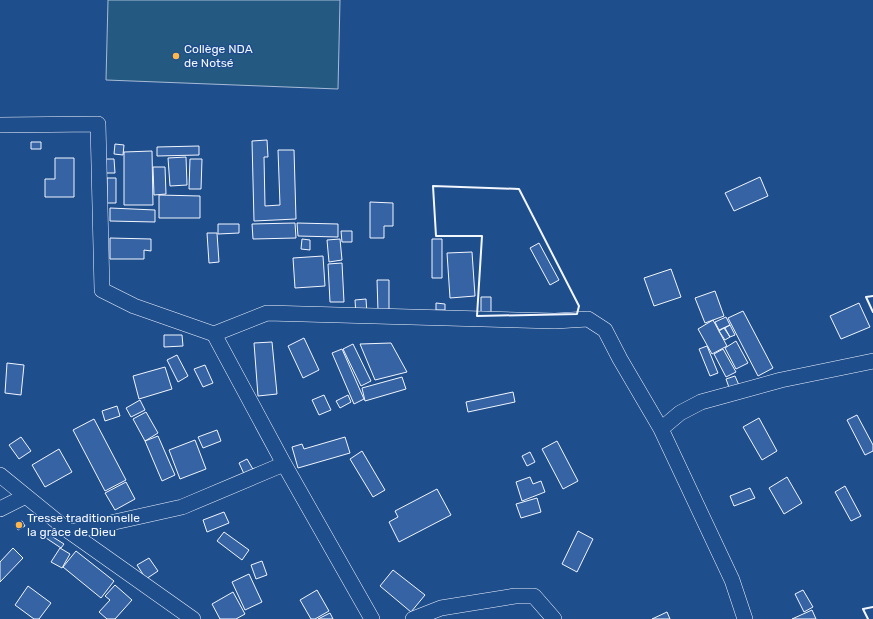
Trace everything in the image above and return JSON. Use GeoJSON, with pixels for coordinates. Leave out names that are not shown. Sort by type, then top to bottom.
{"type":"FeatureCollection","features":[{"type":"Feature","properties":{"kind":"street"},"geometry":{"type":"LineString","coordinates":[[0,125],[98,124],[102,290],[134,306],[214,334],[267,313],[555,321],[588,319],[605,330],[660,429],[732,580],[745,619]]}},
{"type":"Feature","properties":{"kind":"street"},"geometry":{"type":"LineString","coordinates":[[214,334],[284,464],[372,619]]}},
{"type":"Feature","properties":{"kind":"street"},"geometry":{"type":"LineString","coordinates":[[660,429],[680,413],[701,402],[781,380],[873,361]]}},
{"type":"Feature","properties":{"kind":"street"},"geometry":{"type":"LineString","coordinates":[[70,532],[182,508],[284,464]]}},
{"type":"Feature","properties":{"kind":"street"},"geometry":{"type":"LineString","coordinates":[[0,475],[70,532],[192,619]]}},
{"type":"Feature","properties":{"kind":"street"},"geometry":{"type":"LineString","coordinates":[[0,509],[26,496]]}},
{"type":"Feature","properties":{"kind":"street"},"geometry":{"type":"LineString","coordinates":[[413,619],[441,608],[516,596],[534,596],[554,619]]}},
{"type":"Feature","properties":{"kind":"shaded area"},"geometry":{"type":"Polygon","coordinates":[[[108,0],[340,0],[338,89],[106,80],[108,0]]]}},
{"type":"Feature","properties":{"kind":"building"},"geometry":{"type":"Polygon","coordinates":[[[267,140],[268,157],[264,157],[265,206],[280,205],[278,150],[294,150],[296,219],[254,221],[252,141],[267,140]]]}},
{"type":"Feature","properties":{"kind":"building"},"geometry":{"type":"Polygon","coordinates":[[[31,142],[41,142],[41,149],[31,149],[31,142]]]}},
{"type":"Feature","properties":{"kind":"building"},"geometry":{"type":"Polygon","coordinates":[[[115,144],[124,145],[123,155],[114,154],[115,144]]]}},
{"type":"Feature","properties":{"kind":"building"},"geometry":{"type":"Polygon","coordinates":[[[199,146],[199,155],[157,156],[157,147],[199,146]]]}},
{"type":"Feature","properties":{"kind":"building"},"geometry":{"type":"Polygon","coordinates":[[[152,151],[153,205],[124,205],[124,152],[152,151]]]}},
{"type":"Feature","properties":{"kind":"building"},"geometry":{"type":"Polygon","coordinates":[[[186,157],[187,185],[170,186],[168,158],[186,157]]]}},
{"type":"Feature","properties":{"kind":"building"},"geometry":{"type":"Polygon","coordinates":[[[55,158],[74,158],[74,197],[45,197],[45,179],[55,179],[55,158]]]}},
{"type":"Feature","properties":{"kind":"building"},"geometry":{"type":"Polygon","coordinates":[[[106,159],[114,159],[115,173],[106,173],[106,159]]]}},
{"type":"Feature","properties":{"kind":"building"},"geometry":{"type":"Polygon","coordinates":[[[190,159],[202,159],[201,189],[189,189],[190,159]]]}},
{"type":"Feature","properties":{"kind":"building"},"geometry":{"type":"Polygon","coordinates":[[[153,167],[165,167],[166,194],[154,195],[153,167]]]}},
{"type":"Feature","properties":{"kind":"building"},"geometry":{"type":"Polygon","coordinates":[[[760,177],[768,196],[734,211],[725,193],[760,177]]]}},
{"type":"Feature","properties":{"kind":"building"},"geometry":{"type":"Polygon","coordinates":[[[107,178],[116,178],[116,203],[107,203],[107,178]]]}},
{"type":"Feature","properties":{"kind":"building"},"geometry":{"type":"Polygon","coordinates":[[[159,195],[200,196],[200,218],[159,218],[159,195]]]}},
{"type":"Feature","properties":{"kind":"building"},"geometry":{"type":"Polygon","coordinates":[[[370,202],[393,203],[393,226],[384,226],[384,238],[370,238],[370,202]]]}},
{"type":"Feature","properties":{"kind":"building"},"geometry":{"type":"Polygon","coordinates":[[[110,208],[155,210],[155,222],[110,221],[110,208]]]}},
{"type":"Feature","properties":{"kind":"building"},"geometry":{"type":"Polygon","coordinates":[[[295,223],[296,238],[253,239],[252,224],[295,223]]]}},
{"type":"Feature","properties":{"kind":"building"},"geometry":{"type":"Polygon","coordinates":[[[297,223],[338,224],[338,237],[298,236],[297,223]]]}},
{"type":"Feature","properties":{"kind":"building"},"geometry":{"type":"Polygon","coordinates":[[[218,224],[239,224],[239,233],[218,234],[218,224]]]}},
{"type":"Feature","properties":{"kind":"building"},"geometry":{"type":"Polygon","coordinates":[[[341,231],[352,231],[352,242],[342,242],[341,231]]]}},
{"type":"Feature","properties":{"kind":"building"},"geometry":{"type":"Polygon","coordinates":[[[207,233],[217,233],[219,262],[209,263],[207,233]]]}},
{"type":"Feature","properties":{"kind":"building"},"geometry":{"type":"Polygon","coordinates":[[[110,238],[151,239],[151,251],[144,250],[144,259],[110,259],[110,238]]]}},
{"type":"Feature","properties":{"kind":"building"},"geometry":{"type":"Polygon","coordinates":[[[302,239],[310,240],[310,250],[301,249],[302,239]]]}},
{"type":"Feature","properties":{"kind":"building"},"geometry":{"type":"Polygon","coordinates":[[[340,239],[342,260],[329,262],[327,240],[340,239]]]}},
{"type":"Feature","properties":{"kind":"building"},"geometry":{"type":"Polygon","coordinates":[[[432,239],[442,239],[442,278],[432,278],[432,239]]]}},
{"type":"Feature","properties":{"kind":"building"},"geometry":{"type":"Polygon","coordinates":[[[539,243],[559,280],[550,285],[530,248],[539,243]]]}},
{"type":"Feature","properties":{"kind":"building"},"geometry":{"type":"Polygon","coordinates":[[[472,252],[475,296],[450,298],[447,253],[472,252]]]}},
{"type":"Feature","properties":{"kind":"building"},"geometry":{"type":"Polygon","coordinates":[[[323,256],[325,286],[295,288],[293,258],[323,256]]]}},
{"type":"Feature","properties":{"kind":"building"},"geometry":{"type":"Polygon","coordinates":[[[342,263],[344,302],[330,302],[328,264],[342,263]]]}},
{"type":"Feature","properties":{"kind":"building"},"geometry":{"type":"Polygon","coordinates":[[[671,269],[681,297],[654,306],[644,278],[671,269]]]}},
{"type":"Feature","properties":{"kind":"building"},"geometry":{"type":"Polygon","coordinates":[[[377,280],[389,280],[389,310],[378,311],[377,280]]]}},
{"type":"Feature","properties":{"kind":"building"},"geometry":{"type":"Polygon","coordinates":[[[715,291],[724,316],[705,323],[695,298],[715,291]]]}},
{"type":"Feature","properties":{"kind":"building"},"geometry":{"type":"Polygon","coordinates":[[[481,297],[491,297],[491,312],[481,312],[481,297]]]}},
{"type":"Feature","properties":{"kind":"building"},"geometry":{"type":"Polygon","coordinates":[[[366,299],[367,314],[356,315],[355,300],[366,299]]]}},
{"type":"Feature","properties":{"kind":"building"},"geometry":{"type":"Polygon","coordinates":[[[436,303],[445,304],[445,310],[436,310],[436,303]]]}},
{"type":"Feature","properties":{"kind":"building"},"geometry":{"type":"Polygon","coordinates":[[[859,303],[870,327],[841,339],[830,316],[859,303]]]}},
{"type":"Feature","properties":{"kind":"building"},"geometry":{"type":"Polygon","coordinates":[[[743,311],[773,368],[758,376],[728,318],[743,311]]]}},
{"type":"Feature","properties":{"kind":"building"},"geometry":{"type":"Polygon","coordinates":[[[726,317],[730,325],[719,330],[715,322],[726,317]]]}},
{"type":"Feature","properties":{"kind":"building"},"geometry":{"type":"Polygon","coordinates":[[[713,320],[727,346],[712,354],[698,329],[713,320]]]}},
{"type":"Feature","properties":{"kind":"building"},"geometry":{"type":"Polygon","coordinates":[[[730,325],[735,335],[730,337],[725,328],[730,325]]]}},
{"type":"Feature","properties":{"kind":"building"},"geometry":{"type":"Polygon","coordinates":[[[724,328],[730,337],[725,340],[719,331],[724,328]]]}},
{"type":"Feature","properties":{"kind":"building"},"geometry":{"type":"Polygon","coordinates":[[[164,335],[182,335],[183,346],[164,347],[164,335]]]}},
{"type":"Feature","properties":{"kind":"building"},"geometry":{"type":"Polygon","coordinates":[[[304,338],[319,370],[303,378],[288,346],[304,338]]]}},
{"type":"Feature","properties":{"kind":"building"},"geometry":{"type":"Polygon","coordinates":[[[736,341],[748,363],[736,369],[725,348],[736,341]]]}},
{"type":"Feature","properties":{"kind":"building"},"geometry":{"type":"Polygon","coordinates":[[[272,342],[277,394],[258,396],[254,343],[272,342]]]}},
{"type":"Feature","properties":{"kind":"building"},"geometry":{"type":"Polygon","coordinates":[[[391,343],[407,372],[375,380],[360,344],[391,343]]]}},
{"type":"Feature","properties":{"kind":"building"},"geometry":{"type":"Polygon","coordinates":[[[353,344],[371,381],[361,386],[343,349],[353,344]]]}},
{"type":"Feature","properties":{"kind":"building"},"geometry":{"type":"Polygon","coordinates":[[[707,346],[718,373],[710,376],[699,349],[707,346]]]}},
{"type":"Feature","properties":{"kind":"building"},"geometry":{"type":"Polygon","coordinates":[[[342,349],[364,399],[354,404],[332,353],[342,349]]]}},
{"type":"Feature","properties":{"kind":"building"},"geometry":{"type":"Polygon","coordinates":[[[723,349],[736,372],[726,377],[714,354],[723,349]]]}},
{"type":"Feature","properties":{"kind":"building"},"geometry":{"type":"Polygon","coordinates":[[[177,355],[188,376],[178,382],[167,360],[177,355]]]}},
{"type":"Feature","properties":{"kind":"building"},"geometry":{"type":"Polygon","coordinates":[[[7,363],[24,365],[21,395],[5,393],[7,363]]]}},
{"type":"Feature","properties":{"kind":"building"},"geometry":{"type":"Polygon","coordinates":[[[205,365],[213,383],[203,387],[194,369],[205,365]]]}},
{"type":"Feature","properties":{"kind":"building"},"geometry":{"type":"Polygon","coordinates":[[[165,367],[172,389],[139,399],[133,376],[165,367]]]}},
{"type":"Feature","properties":{"kind":"building"},"geometry":{"type":"Polygon","coordinates":[[[735,376],[741,390],[731,393],[726,379],[735,376]]]}},
{"type":"Feature","properties":{"kind":"building"},"geometry":{"type":"Polygon","coordinates":[[[402,377],[406,389],[365,401],[362,388],[402,377]]]}},
{"type":"Feature","properties":{"kind":"building"},"geometry":{"type":"Polygon","coordinates":[[[513,392],[515,402],[468,412],[466,402],[513,392]]]}},
{"type":"Feature","properties":{"kind":"building"},"geometry":{"type":"Polygon","coordinates":[[[324,395],[331,410],[319,415],[312,400],[324,395]]]}},
{"type":"Feature","properties":{"kind":"building"},"geometry":{"type":"Polygon","coordinates":[[[348,395],[351,402],[340,408],[336,401],[348,395]]]}},
{"type":"Feature","properties":{"kind":"building"},"geometry":{"type":"Polygon","coordinates":[[[140,400],[145,410],[131,417],[126,408],[140,400]]]}},
{"type":"Feature","properties":{"kind":"building"},"geometry":{"type":"Polygon","coordinates":[[[117,406],[120,416],[105,421],[102,411],[117,406]]]}},
{"type":"Feature","properties":{"kind":"building"},"geometry":{"type":"Polygon","coordinates":[[[146,412],[158,433],[145,441],[133,419],[146,412]]]}},
{"type":"Feature","properties":{"kind":"building"},"geometry":{"type":"Polygon","coordinates":[[[857,415],[873,445],[873,451],[865,455],[847,420],[857,415]]]}},
{"type":"Feature","properties":{"kind":"building"},"geometry":{"type":"Polygon","coordinates":[[[759,418],[777,451],[762,460],[743,427],[759,418]]]}},
{"type":"Feature","properties":{"kind":"building"},"geometry":{"type":"Polygon","coordinates":[[[94,419],[126,480],[105,491],[73,430],[94,419]]]}},
{"type":"Feature","properties":{"kind":"building"},"geometry":{"type":"Polygon","coordinates":[[[217,430],[221,441],[203,448],[198,437],[217,430]]]}},
{"type":"Feature","properties":{"kind":"building"},"geometry":{"type":"Polygon","coordinates":[[[158,436],[175,475],[162,481],[145,441],[158,436]]]}},
{"type":"Feature","properties":{"kind":"building"},"geometry":{"type":"Polygon","coordinates":[[[21,437],[31,451],[19,459],[9,445],[21,437]]]}},
{"type":"Feature","properties":{"kind":"building"},"geometry":{"type":"Polygon","coordinates":[[[345,437],[350,453],[298,468],[292,447],[302,444],[304,449],[345,437]]]}},
{"type":"Feature","properties":{"kind":"building"},"geometry":{"type":"Polygon","coordinates":[[[195,440],[206,469],[180,479],[169,450],[195,440]]]}},
{"type":"Feature","properties":{"kind":"building"},"geometry":{"type":"Polygon","coordinates":[[[557,441],[578,481],[563,489],[542,449],[557,441]]]}},
{"type":"Feature","properties":{"kind":"building"},"geometry":{"type":"Polygon","coordinates":[[[59,449],[72,472],[45,487],[32,465],[59,449]]]}},
{"type":"Feature","properties":{"kind":"building"},"geometry":{"type":"Polygon","coordinates":[[[362,451],[385,490],[373,497],[350,459],[362,451]]]}},
{"type":"Feature","properties":{"kind":"building"},"geometry":{"type":"Polygon","coordinates":[[[530,452],[535,462],[527,466],[522,456],[530,452]]]}},
{"type":"Feature","properties":{"kind":"building"},"geometry":{"type":"Polygon","coordinates":[[[247,459],[254,471],[245,476],[239,463],[247,459]]]}},
{"type":"Feature","properties":{"kind":"building"},"geometry":{"type":"Polygon","coordinates":[[[530,477],[533,484],[541,481],[545,492],[522,501],[516,482],[530,477]]]}},
{"type":"Feature","properties":{"kind":"building"},"geometry":{"type":"Polygon","coordinates":[[[787,477],[802,503],[784,514],[769,488],[787,477]]]}},
{"type":"Feature","properties":{"kind":"building"},"geometry":{"type":"Polygon","coordinates":[[[126,482],[135,499],[115,510],[105,493],[126,482]]]}},
{"type":"Feature","properties":{"kind":"building"},"geometry":{"type":"Polygon","coordinates":[[[845,486],[861,516],[851,521],[835,492],[845,486]]]}},
{"type":"Feature","properties":{"kind":"building"},"geometry":{"type":"Polygon","coordinates":[[[750,488],[755,498],[734,506],[730,496],[750,488]]]}},
{"type":"Feature","properties":{"kind":"building"},"geometry":{"type":"Polygon","coordinates":[[[437,489],[451,515],[399,542],[389,522],[398,517],[395,511],[437,489]]]}},
{"type":"Feature","properties":{"kind":"building"},"geometry":{"type":"Polygon","coordinates":[[[537,498],[541,512],[521,518],[516,504],[537,498]]]}},
{"type":"Feature","properties":{"kind":"building"},"geometry":{"type":"Polygon","coordinates":[[[224,512],[229,523],[207,532],[203,520],[224,512]]]}},
{"type":"Feature","properties":{"kind":"building"},"geometry":{"type":"Polygon","coordinates":[[[22,521],[25,526],[18,530],[15,524],[22,521]]]}},
{"type":"Feature","properties":{"kind":"building"},"geometry":{"type":"Polygon","coordinates":[[[578,531],[593,539],[577,572],[562,564],[578,531]]]}},
{"type":"Feature","properties":{"kind":"building"},"geometry":{"type":"Polygon","coordinates":[[[45,532],[64,544],[61,548],[43,536],[45,532]]]}},
{"type":"Feature","properties":{"kind":"building"},"geometry":{"type":"Polygon","coordinates":[[[224,532],[249,550],[242,560],[217,541],[224,532]]]}},
{"type":"Feature","properties":{"kind":"building"},"geometry":{"type":"Polygon","coordinates":[[[13,548],[23,558],[0,582],[0,562],[13,548]]]}},
{"type":"Feature","properties":{"kind":"building"},"geometry":{"type":"Polygon","coordinates":[[[60,548],[70,554],[62,568],[51,562],[60,548]]]}},
{"type":"Feature","properties":{"kind":"building"},"geometry":{"type":"Polygon","coordinates":[[[76,551],[114,581],[101,598],[63,567],[76,551]]]}},
{"type":"Feature","properties":{"kind":"building"},"geometry":{"type":"Polygon","coordinates":[[[149,558],[158,571],[146,579],[137,565],[149,558]]]}},
{"type":"Feature","properties":{"kind":"building"},"geometry":{"type":"Polygon","coordinates":[[[262,561],[267,575],[256,579],[251,565],[262,561]]]}},
{"type":"Feature","properties":{"kind":"building"},"geometry":{"type":"Polygon","coordinates":[[[393,570],[425,595],[411,612],[380,586],[393,570]]]}},
{"type":"Feature","properties":{"kind":"building"},"geometry":{"type":"Polygon","coordinates":[[[249,574],[262,602],[245,610],[232,582],[249,574]]]}},
{"type":"Feature","properties":{"kind":"building"},"geometry":{"type":"Polygon","coordinates":[[[115,585],[132,600],[115,619],[107,619],[99,612],[110,600],[105,596],[115,585]]]}},
{"type":"Feature","properties":{"kind":"building"},"geometry":{"type":"Polygon","coordinates":[[[28,586],[51,603],[39,619],[34,619],[15,605],[28,586]]]}},
{"type":"Feature","properties":{"kind":"building"},"geometry":{"type":"Polygon","coordinates":[[[317,590],[329,611],[315,619],[311,619],[300,600],[317,590]]]}},
{"type":"Feature","properties":{"kind":"building"},"geometry":{"type":"Polygon","coordinates":[[[803,590],[813,607],[804,612],[795,594],[803,590]]]}},
{"type":"Feature","properties":{"kind":"building"},"geometry":{"type":"Polygon","coordinates":[[[233,592],[245,614],[236,619],[220,619],[212,604],[233,592]]]}},
{"type":"Feature","properties":{"kind":"building"},"geometry":{"type":"Polygon","coordinates":[[[812,610],[816,619],[792,619],[812,610]]]}},
{"type":"Feature","properties":{"kind":"building"},"geometry":{"type":"Polygon","coordinates":[[[667,612],[670,619],[652,619],[667,612]]]}},
{"type":"Feature","properties":{"kind":"building"},"geometry":{"type":"Polygon","coordinates":[[[330,613],[333,619],[318,619],[330,613]]]}},
{"type":"Feature","properties":{"kind":"wall"},"geometry":{"type":"LineString","coordinates":[[433,186],[519,189],[579,306],[577,314],[477,316],[482,236],[436,236],[433,186]]}},
{"type":"Feature","properties":{"kind":"wall"},"geometry":{"type":"LineString","coordinates":[[873,296],[866,297],[873,312]]}},
{"type":"Feature","properties":{"kind":"wall"},"geometry":{"type":"LineString","coordinates":[[868,619],[863,609],[873,607]]}},
{"type":"Feature","properties":{"kind":"place","name":"Collège NDA de Notsé"},"geometry":{"type":"Point","coordinates":[176,56]}},
{"type":"Feature","properties":{"kind":"place","name":"Tresse traditionnelle la grâce de Dieu"},"geometry":{"type":"Point","coordinates":[19,525]}}]}
